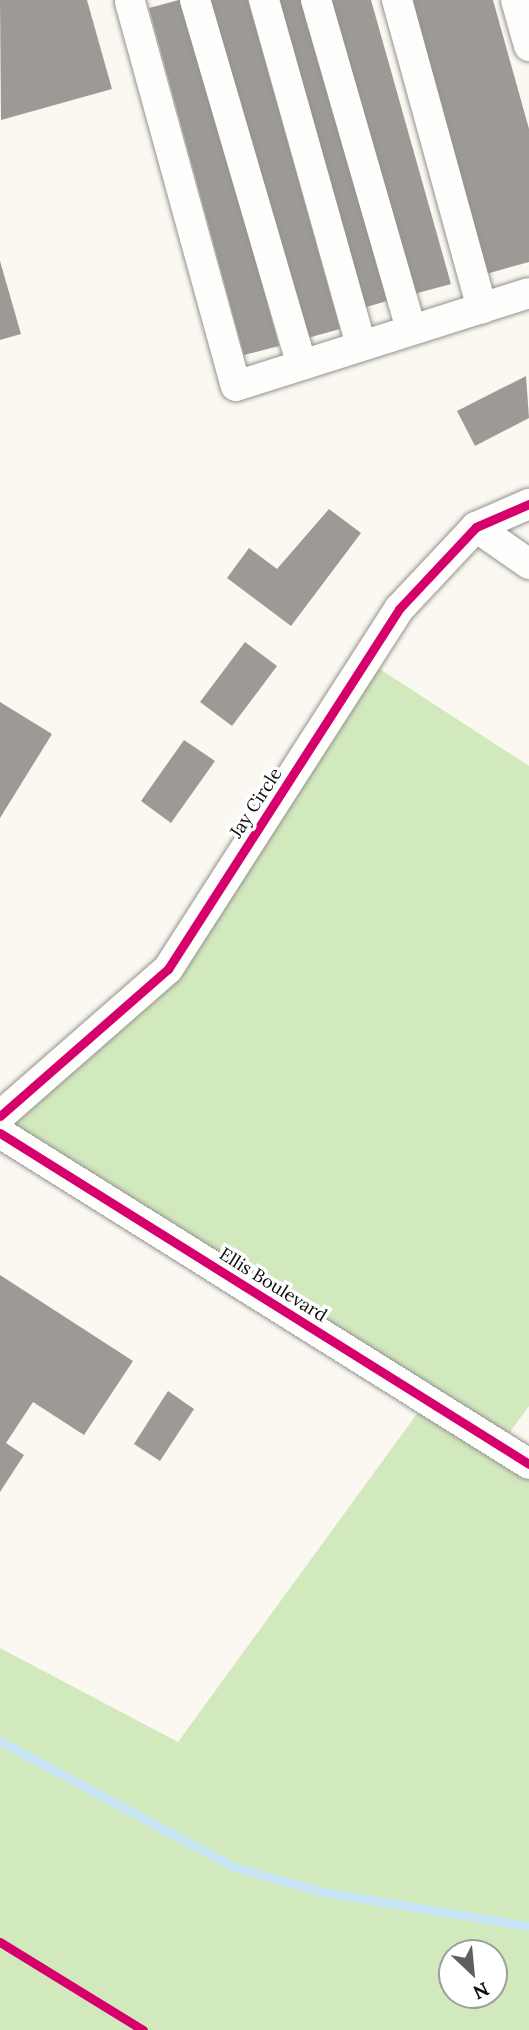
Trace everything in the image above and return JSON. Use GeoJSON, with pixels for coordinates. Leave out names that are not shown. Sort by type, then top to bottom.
{"type":"FeatureCollection","features":[{"type":"Feature","properties":{"kind":"street"},"geometry":{"type":"LineString","coordinates":[[195,0],[303,365]]}},
{"type":"Feature","properties":{"kind":"street"},"geometry":{"type":"LineString","coordinates":[[264,0],[361,346]]}},
{"type":"Feature","properties":{"kind":"street"},"geometry":{"type":"LineString","coordinates":[[316,0],[411,330]]}},
{"type":"Feature","properties":{"kind":"street"},"geometry":{"type":"LineString","coordinates":[[397,0],[482,308]]}},
{"type":"Feature","properties":{"kind":"street"},"geometry":{"type":"LineString","coordinates":[[516,0],[529,46]]}},
{"type":"Feature","properties":{"kind":"street"},"geometry":{"type":"LineString","coordinates":[[133,1],[236,386],[529,293]]}},
{"type":"Feature","properties":{"kind":"street","name":"Jay Circle"},"geometry":{"type":"LineString","coordinates":[[0,1115],[168,969],[399,609],[476,527],[529,504]]}},
{"type":"Feature","properties":{"kind":"street"},"geometry":{"type":"LineString","coordinates":[[476,527],[529,564]]}},
{"type":"Feature","properties":{"kind":"street","name":"Ellis Boulevard"},"geometry":{"type":"LineString","coordinates":[[0,1133],[529,1464]]}},
{"type":"Feature","properties":{"kind":"green space"},"geometry":{"type":"Polygon","coordinates":[[[366,660],[529,766],[529,1406],[500,1446],[529,1464],[529,2030],[143,2030],[133,2024],[140,2030],[0,2030],[0,1648],[178,1742],[427,1400],[0,1133],[168,969],[366,660]]]}},
{"type":"Feature","properties":{"kind":"building"},"geometry":{"type":"Polygon","coordinates":[[[0,0],[87,0],[112,89],[1,120],[0,0]]]}},
{"type":"Feature","properties":{"kind":"building"},"geometry":{"type":"Polygon","coordinates":[[[184,0],[279,346],[244,355],[149,8],[184,0]]]}},
{"type":"Feature","properties":{"kind":"building"},"geometry":{"type":"Polygon","coordinates":[[[210,0],[248,0],[340,329],[304,339],[210,0]]]}},
{"type":"Feature","properties":{"kind":"building"},"geometry":{"type":"Polygon","coordinates":[[[274,0],[306,0],[390,300],[360,309],[274,0]]]}},
{"type":"Feature","properties":{"kind":"building"},"geometry":{"type":"Polygon","coordinates":[[[331,0],[371,0],[451,284],[414,294],[331,0]]]}},
{"type":"Feature","properties":{"kind":"building"},"geometry":{"type":"Polygon","coordinates":[[[409,0],[493,0],[529,129],[529,262],[486,274],[409,0]]]}},
{"type":"Feature","properties":{"kind":"building"},"geometry":{"type":"Polygon","coordinates":[[[0,261],[21,334],[0,340],[0,261]]]}},
{"type":"Feature","properties":{"kind":"building"},"geometry":{"type":"Polygon","coordinates":[[[526,376],[529,418],[475,446],[457,411],[526,376]]]}},
{"type":"Feature","properties":{"kind":"building"},"geometry":{"type":"Polygon","coordinates":[[[329,509],[361,533],[291,626],[227,578],[249,548],[277,569],[329,509]]]}},
{"type":"Feature","properties":{"kind":"building"},"geometry":{"type":"Polygon","coordinates":[[[245,642],[277,666],[232,726],[200,702],[245,642]]]}},
{"type":"Feature","properties":{"kind":"building"},"geometry":{"type":"Polygon","coordinates":[[[0,702],[52,734],[0,818],[0,702]]]}},
{"type":"Feature","properties":{"kind":"building"},"geometry":{"type":"Polygon","coordinates":[[[184,740],[215,761],[171,823],[141,801],[184,740]]]}},
{"type":"Feature","properties":{"kind":"building"},"geometry":{"type":"Polygon","coordinates":[[[0,1275],[133,1361],[84,1435],[33,1402],[6,1443],[24,1455],[0,1492],[0,1275]]]}},
{"type":"Feature","properties":{"kind":"building"},"geometry":{"type":"Polygon","coordinates":[[[168,1391],[194,1409],[160,1461],[134,1444],[168,1391]]]}},
{"type":"Feature","properties":{"kind":"waterway"},"geometry":{"type":"LineString","coordinates":[[0,1741],[234,1867],[323,1892],[529,1926]]}},
{"type":"Feature","properties":{"kind":"cycle path"},"geometry":{"type":"LineString","coordinates":[[0,1116],[168,969],[399,609],[476,527],[529,504]]}},
{"type":"Feature","properties":{"kind":"cycle path"},"geometry":{"type":"LineString","coordinates":[[0,1133],[529,1464]]}},
{"type":"Feature","properties":{"kind":"cycle path"},"geometry":{"type":"LineString","coordinates":[[0,1942],[143,2030]]}}]}
